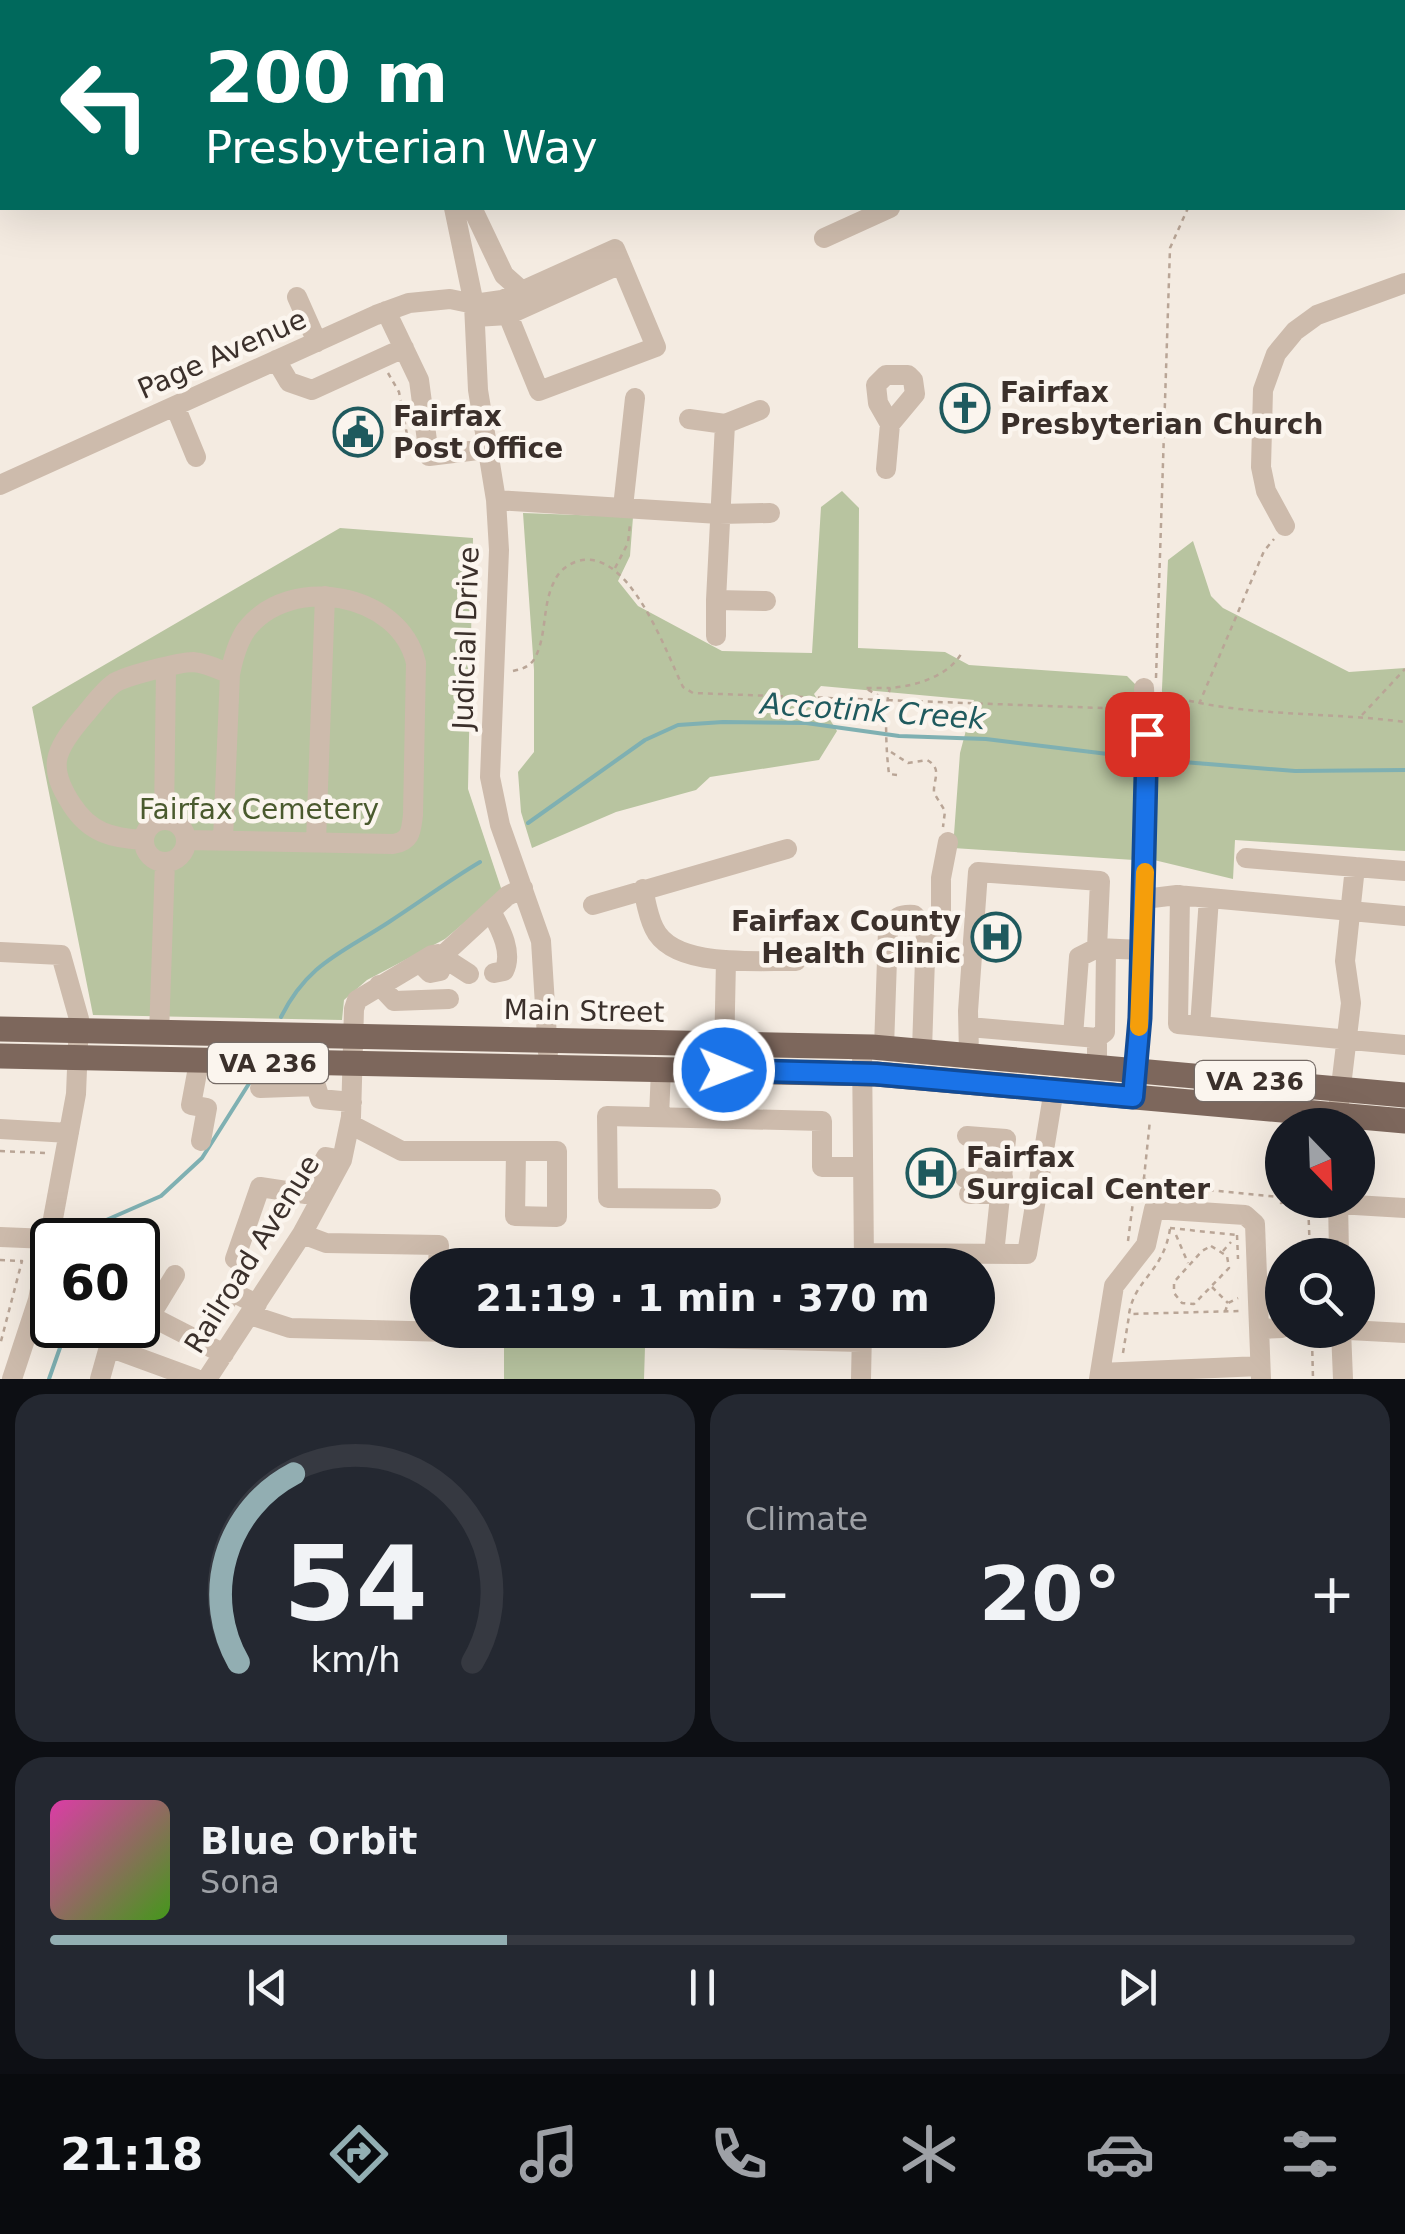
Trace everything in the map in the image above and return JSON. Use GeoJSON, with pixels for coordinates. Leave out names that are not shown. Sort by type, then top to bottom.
{"type":"FeatureCollection","features":[{"type":"Feature","properties":{"kind":"main road","name":"Main Street"},"geometry":{"type":"LineString","coordinates":[[0,1029],[159,1034],[549,1066],[862,1074],[1054,1089],[1142,1105],[1265,1114]]}},
{"type":"Feature","properties":{"kind":"main road","name":"Main Street"},"geometry":{"type":"LineString","coordinates":[[0,1056],[199,1062],[548,1040],[724,1043],[922,1050],[1405,1095]]}},
{"type":"Feature","properties":{"kind":"main road","name":"Main Street"},"geometry":{"type":"LineString","coordinates":[[1375,1121],[1405,1121]]}},
{"type":"Feature","properties":{"kind":"street","name":"Judicial Drive"},"geometry":{"type":"LineString","coordinates":[[454,210],[474,310],[478,390],[496,500],[499,550],[490,777],[500,825],[543,956],[549,1066]]}},
{"type":"Feature","properties":{"kind":"street"},"geometry":{"type":"LineString","coordinates":[[471,210],[508,282],[522,291]]}},
{"type":"Feature","properties":{"kind":"street"},"geometry":{"type":"LineString","coordinates":[[824,238],[886,210]]}},
{"type":"Feature","properties":{"kind":"street"},"geometry":{"type":"LineString","coordinates":[[474,310],[615,249],[656,347],[539,391],[508,315]]}},
{"type":"Feature","properties":{"kind":"street"},"geometry":{"type":"LineString","coordinates":[[474,310],[508,315],[621,264]]}},
{"type":"Feature","properties":{"kind":"street"},"geometry":{"type":"LineString","coordinates":[[1285,526],[1261,476],[1262,401],[1269,369],[1285,342],[1305,322],[1329,309],[1405,283]]}},
{"type":"Feature","properties":{"kind":"street"},"geometry":{"type":"LineString","coordinates":[[296,297],[316,342]]}},
{"type":"Feature","properties":{"kind":"street","name":"Page Avenue"},"geometry":{"type":"LineString","coordinates":[[0,486],[386,311],[450,300],[474,310]]}},
{"type":"Feature","properties":{"kind":"street"},"geometry":{"type":"LineString","coordinates":[[386,311],[419,380],[419,451],[486,449]]}},
{"type":"Feature","properties":{"kind":"street"},"geometry":{"type":"LineString","coordinates":[[276,360],[293,385],[400,344]]}},
{"type":"Feature","properties":{"kind":"street"},"geometry":{"type":"LineString","coordinates":[[627,508],[635,398]]}},
{"type":"Feature","properties":{"kind":"street"},"geometry":{"type":"LineString","coordinates":[[176,406],[196,457]]}},
{"type":"Feature","properties":{"kind":"street"},"geometry":{"type":"LineString","coordinates":[[689,420],[725,424],[760,410]]}},
{"type":"Feature","properties":{"kind":"street"},"geometry":{"type":"LineString","coordinates":[[716,636],[725,424]]}},
{"type":"Feature","properties":{"kind":"street"},"geometry":{"type":"LineString","coordinates":[[886,469],[890,424]]}},
{"type":"Feature","properties":{"kind":"street"},"geometry":{"type":"LineString","coordinates":[[496,500],[770,514]]}},
{"type":"Feature","properties":{"kind":"street"},"geometry":{"type":"LineString","coordinates":[[316,842],[325,596]]}},
{"type":"Feature","properties":{"kind":"street"},"geometry":{"type":"LineString","coordinates":[[186,840],[401,843],[411,834],[416,663],[413,650],[397,628],[354,602],[325,596],[285,602],[253,622],[241,639],[230,674],[223,839]]}},
{"type":"Feature","properties":{"kind":"street"},"geometry":{"type":"LineString","coordinates":[[716,600],[766,601]]}},
{"type":"Feature","properties":{"kind":"street"},"geometry":{"type":"LineString","coordinates":[[143,840],[104,834],[86,825],[62,789],[56,762],[66,736],[111,685],[124,677],[194,662],[230,674]]}},
{"type":"Feature","properties":{"kind":"street"},"geometry":{"type":"LineString","coordinates":[[164,819],[166,669]]}},
{"type":"Feature","properties":{"kind":"street"},"geometry":{"type":"LineString","coordinates":[[1142,1105],[1137,1071],[1146,699]]}},
{"type":"Feature","properties":{"kind":"street"},"geometry":{"type":"LineString","coordinates":[[164,819],[182,828],[186,840],[182,853],[164,862],[152,858],[143,840],[148,828],[164,819]]}},
{"type":"Feature","properties":{"kind":"street"},"geometry":{"type":"LineString","coordinates":[[926,939],[941,925],[944,837]]}},
{"type":"Feature","properties":{"kind":"street"},"geometry":{"type":"LineString","coordinates":[[593,905],[787,849]]}},
{"type":"Feature","properties":{"kind":"street"},"geometry":{"type":"LineString","coordinates":[[1246,858],[1405,871]]}},
{"type":"Feature","properties":{"kind":"street"},"geometry":{"type":"LineString","coordinates":[[159,1034],[164,862]]}},
{"type":"Feature","properties":{"kind":"street"},"geometry":{"type":"LineString","coordinates":[[1338,1108],[1351,1004],[1345,961],[1355,867]]}},
{"type":"Feature","properties":{"kind":"street"},"geometry":{"type":"LineString","coordinates":[[968,1054],[969,1027],[978,872],[1100,881],[1104,1032],[1097,1038],[969,1027]]}},
{"type":"Feature","properties":{"kind":"street"},"geometry":{"type":"LineString","coordinates":[[643,889],[654,931],[672,950],[726,960],[796,961]]}},
{"type":"Feature","properties":{"kind":"street"},"geometry":{"type":"LineString","coordinates":[[449,999],[394,1001],[379,984],[433,959],[492,914],[507,896],[526,895]]}},
{"type":"Feature","properties":{"kind":"street"},"geometry":{"type":"LineString","coordinates":[[1144,898],[1180,896],[1405,916]]}},
{"type":"Feature","properties":{"kind":"street"},"geometry":{"type":"LineString","coordinates":[[1180,896],[1178,1024],[1405,1045]]}},
{"type":"Feature","properties":{"kind":"street"},"geometry":{"type":"LineString","coordinates":[[1200,1026],[1209,898]]}},
{"type":"Feature","properties":{"kind":"street"},"geometry":{"type":"LineString","coordinates":[[492,914],[505,944],[508,964],[504,971],[494,973]]}},
{"type":"Feature","properties":{"kind":"street"},"geometry":{"type":"LineString","coordinates":[[864,1248],[862,1074],[873,1048],[888,930],[902,914],[914,915],[926,928],[922,1050]]}},
{"type":"Feature","properties":{"kind":"street"},"geometry":{"type":"LineString","coordinates":[[1073,1036],[1079,957],[1102,948],[1142,950]]}},
{"type":"Feature","properties":{"kind":"street"},"geometry":{"type":"LineString","coordinates":[[0,952],[62,955],[79,1018],[69,1133],[54,1218]]}},
{"type":"Feature","properties":{"kind":"street"},"geometry":{"type":"LineString","coordinates":[[433,959],[469,974]]}},
{"type":"Feature","properties":{"kind":"street"},"geometry":{"type":"LineString","coordinates":[[724,1070],[726,960]]}},
{"type":"Feature","properties":{"kind":"street","name":"Railroad Avenue"},"geometry":{"type":"LineString","coordinates":[[207,1379],[302,1234],[342,1160],[352,1102],[354,1009],[358,1000],[379,984]]}},
{"type":"Feature","properties":{"kind":"street"},"geometry":{"type":"LineString","coordinates":[[1097,1038],[1097,1066]]}},
{"type":"Feature","properties":{"kind":"street"},"geometry":{"type":"LineString","coordinates":[[199,1062],[191,1105],[207,1108],[201,1141]]}},
{"type":"Feature","properties":{"kind":"street"},"geometry":{"type":"LineString","coordinates":[[659,1117],[661,1069]]}},
{"type":"Feature","properties":{"kind":"street"},"geometry":{"type":"LineString","coordinates":[[260,1088],[316,1086],[320,1100],[352,1102]]}},
{"type":"Feature","properties":{"kind":"street"},"geometry":{"type":"LineString","coordinates":[[995,1254],[1027,1254],[1054,1089]]}},
{"type":"Feature","properties":{"kind":"street"},"geometry":{"type":"LineString","coordinates":[[711,1199],[608,1198],[608,1116],[822,1120],[822,1167],[862,1167]]}},
{"type":"Feature","properties":{"kind":"street"},"geometry":{"type":"LineString","coordinates":[[350,1124],[402,1151],[516,1151]]}},
{"type":"Feature","properties":{"kind":"street"},"geometry":{"type":"LineString","coordinates":[[0,1129],[69,1133]]}},
{"type":"Feature","properties":{"kind":"street"},"geometry":{"type":"LineString","coordinates":[[967,1136],[1006,1138],[995,1248]]}},
{"type":"Feature","properties":{"kind":"street"},"geometry":{"type":"LineString","coordinates":[[234,1259],[260,1187],[306,1194],[326,1157],[342,1160]]}},
{"type":"Feature","properties":{"kind":"street"},"geometry":{"type":"LineString","coordinates":[[967,1186],[1001,1186]]}},
{"type":"Feature","properties":{"kind":"street"},"geometry":{"type":"LineString","coordinates":[[1375,1205],[1405,1208]]}},
{"type":"Feature","properties":{"kind":"street"},"geometry":{"type":"LineString","coordinates":[[1265,1274],[1256,1226],[1245,1215],[1154,1209],[1140,1256],[1114,1286],[1106,1375],[1260,1372],[1270,1348]]}},
{"type":"Feature","properties":{"kind":"street"},"geometry":{"type":"LineString","coordinates":[[302,1234],[326,1243],[439,1248]]}},
{"type":"Feature","properties":{"kind":"street"},"geometry":{"type":"LineString","coordinates":[[0,1237],[30,1238]]}},
{"type":"Feature","properties":{"kind":"street"},"geometry":{"type":"LineString","coordinates":[[175,1275],[150,1316],[224,1354]]}},
{"type":"Feature","properties":{"kind":"street"},"geometry":{"type":"LineString","coordinates":[[200,1341],[232,1292],[290,1328],[410,1330]]}},
{"type":"Feature","properties":{"kind":"street"},"geometry":{"type":"LineString","coordinates":[[12,1379],[30,1324]]}},
{"type":"Feature","properties":{"kind":"street"},"geometry":{"type":"LineString","coordinates":[[1375,1331],[1405,1333]]}},
{"type":"Feature","properties":{"kind":"street"},"geometry":{"type":"LineString","coordinates":[[100,1379],[109,1348],[168,1374],[196,1379]]}},
{"type":"Feature","properties":{"kind":"street"},"geometry":{"type":"LineString","coordinates":[[861,1348],[861,1379]]}},
{"type":"Feature","properties":{"kind":"street"},"geometry":{"type":"LineString","coordinates":[[1341,1348],[1342,1379]]}},
{"type":"Feature","properties":{"kind":"path"},"geometry":{"type":"LineString","coordinates":[[1146,699],[1156,680],[1170,248],[1187,210]]}},
{"type":"Feature","properties":{"kind":"path"},"geometry":{"type":"LineString","coordinates":[[386,368],[399,392],[407,440],[419,451]]}},
{"type":"Feature","properties":{"kind":"path"},"geometry":{"type":"LineString","coordinates":[[614,569],[628,543],[627,508]]}},
{"type":"Feature","properties":{"kind":"path"},"geometry":{"type":"LineString","coordinates":[[1199,705],[1264,551],[1285,526]]}},
{"type":"Feature","properties":{"kind":"path"},"geometry":{"type":"LineString","coordinates":[[513,671],[526,668],[539,647],[545,606],[556,576],[570,564],[600,560],[632,587],[683,687],[692,693],[1092,708],[1146,699],[1264,713],[1361,716],[1405,722]]}},
{"type":"Feature","properties":{"kind":"path"},"geometry":{"type":"LineString","coordinates":[[887,699],[866,688],[930,680],[955,664],[961,654]]}},
{"type":"Feature","properties":{"kind":"path"},"geometry":{"type":"LineString","coordinates":[[1361,716],[1405,668]]}},
{"type":"Feature","properties":{"kind":"path"},"geometry":{"type":"LineString","coordinates":[[890,688],[888,764],[889,774],[897,775]]}},
{"type":"Feature","properties":{"kind":"path"},"geometry":{"type":"LineString","coordinates":[[888,750],[908,764],[927,760],[937,770],[934,793],[946,817],[944,837]]}},
{"type":"Feature","properties":{"kind":"path"},"geometry":{"type":"LineString","coordinates":[[888,764],[896,765],[900,760]]}},
{"type":"Feature","properties":{"kind":"path"},"geometry":{"type":"LineString","coordinates":[[1142,1105],[1144,1178],[1149,1184],[1265,1195]]}},
{"type":"Feature","properties":{"kind":"path"},"geometry":{"type":"LineString","coordinates":[[0,1151],[52,1154]]}},
{"type":"Feature","properties":{"kind":"path"},"geometry":{"type":"LineString","coordinates":[[1144,1178],[1138,1186],[1143,1190],[1149,1184]]}},
{"type":"Feature","properties":{"kind":"path"},"geometry":{"type":"LineString","coordinates":[[1106,1375],[1130,1314],[1132,1294],[1161,1262],[1170,1229]]}},
{"type":"Feature","properties":{"kind":"path"},"geometry":{"type":"LineString","coordinates":[[1169,1238],[1179,1230]]}},
{"type":"Feature","properties":{"kind":"path"},"geometry":{"type":"LineString","coordinates":[[1229,1235],[1231,1242]]}},
{"type":"Feature","properties":{"kind":"path"},"geometry":{"type":"LineString","coordinates":[[1237,1235],[1238,1262]]}},
{"type":"Feature","properties":{"kind":"path"},"geometry":{"type":"LineString","coordinates":[[1176,1236],[1189,1264]]}},
{"type":"Feature","properties":{"kind":"path"},"geometry":{"type":"LineString","coordinates":[[1231,1242],[1237,1244]]}},
{"type":"Feature","properties":{"kind":"path"},"geometry":{"type":"LineString","coordinates":[[1222,1250],[1231,1242]]}},
{"type":"Feature","properties":{"kind":"path"},"geometry":{"type":"LineString","coordinates":[[1211,1246],[1222,1250],[1230,1262],[1229,1268],[1194,1304],[1178,1300],[1174,1293],[1174,1282],[1189,1264],[1211,1246]]}},
{"type":"Feature","properties":{"kind":"path"},"geometry":{"type":"LineString","coordinates":[[0,1260],[22,1261],[0,1345]]}},
{"type":"Feature","properties":{"kind":"path"},"geometry":{"type":"LineString","coordinates":[[1212,1287],[1228,1303]]}},
{"type":"Feature","properties":{"kind":"path"},"geometry":{"type":"LineString","coordinates":[[1130,1314],[1225,1312],[1240,1311],[1240,1298],[1228,1303],[1225,1312]]}},
{"type":"Feature","properties":{"kind":"path"},"geometry":{"type":"LineString","coordinates":[[1169,1313],[1178,1300]]}},
{"type":"Feature","properties":{"kind":"path"},"geometry":{"type":"LineString","coordinates":[[0,1314],[9,1315]]}},
{"type":"Feature","properties":{"kind":"path"},"geometry":{"type":"LineString","coordinates":[[1312,1348],[1313,1379]]}},
{"type":"Feature","properties":{"kind":"green space"},"geometry":{"type":"Polygon","coordinates":[[[842,491],[859,508],[858,648],[945,652],[969,665],[1127,676],[1140,689],[1134,860],[953,848],[960,753],[974,700],[821,686],[814,694],[837,731],[819,760],[710,777],[696,790],[616,812],[532,848],[521,812],[518,772],[534,752],[534,670],[523,513],[633,517],[630,556],[618,581],[638,606],[722,651],[812,653],[821,507],[842,491]]]}},
{"type":"Feature","properties":{"kind":"green space","name":"Fairfax Cemetery"},"geometry":{"type":"Polygon","coordinates":[[[340,528],[473,538],[468,789],[502,891],[445,939],[367,980],[344,1000],[342,1020],[93,1015],[32,707],[340,528]]]}},
{"type":"Feature","properties":{"kind":"green space"},"geometry":{"type":"Polygon","coordinates":[[[1193,541],[1211,596],[1223,608],[1349,672],[1405,668],[1405,851],[1235,840],[1233,879],[1154,860],[1168,560],[1193,541]]]}},
{"type":"Feature","properties":{"kind":"green space"},"geometry":{"type":"Polygon","coordinates":[[[504,1348],[645,1348],[644,1379],[504,1379],[504,1348]]]}},
{"type":"Feature","properties":{"kind":"waterway","name":"Accotink Creek"},"geometry":{"type":"LineString","coordinates":[[528,823],[645,740],[678,725],[806,723],[899,736],[986,739],[1124,756]]}},
{"type":"Feature","properties":{"kind":"waterway","name":"Accotink Creek"},"geometry":{"type":"LineString","coordinates":[[1171,761],[1295,771],[1405,770]]}},
{"type":"Feature","properties":{"kind":"waterway","name":"Accotink Creek"},"geometry":{"type":"LineString","coordinates":[[281,1017],[315,971],[480,862]]}},
{"type":"Feature","properties":{"kind":"waterway","name":"Accotink Creek"},"geometry":{"type":"LineString","coordinates":[[111,1218],[161,1196],[202,1158],[250,1082]]}},
{"type":"Feature","properties":{"kind":"waterway","name":"Accotink Creek"},"geometry":{"type":"LineString","coordinates":[[49,1379],[60,1348]]}},
{"type":"Feature","properties":{"kind":"slow traffic"},"geometry":{"type":"LineString","coordinates":[[1139,1027],[1145,872]]}},
{"type":"Feature","properties":{"kind":"place","name":"Fairfax Presbyterian Church"},"geometry":{"type":"Point","coordinates":[965,408]}},
{"type":"Feature","properties":{"kind":"place","name":"Fairfax Post Office"},"geometry":{"type":"Point","coordinates":[358,432]}},
{"type":"Feature","properties":{"kind":"place","name":"Fairfax County Health Clinic"},"geometry":{"type":"Point","coordinates":[996,937]}},
{"type":"Feature","properties":{"kind":"place","name":"Fairfax Surgical Center"},"geometry":{"type":"Point","coordinates":[931,1173]}},
{"type":"Feature","properties":{"kind":"route"},"geometry":{"type":"LineString","coordinates":[[724,1070],[876,1074],[1133,1097],[1140,1018],[1147,734]]}}]}
